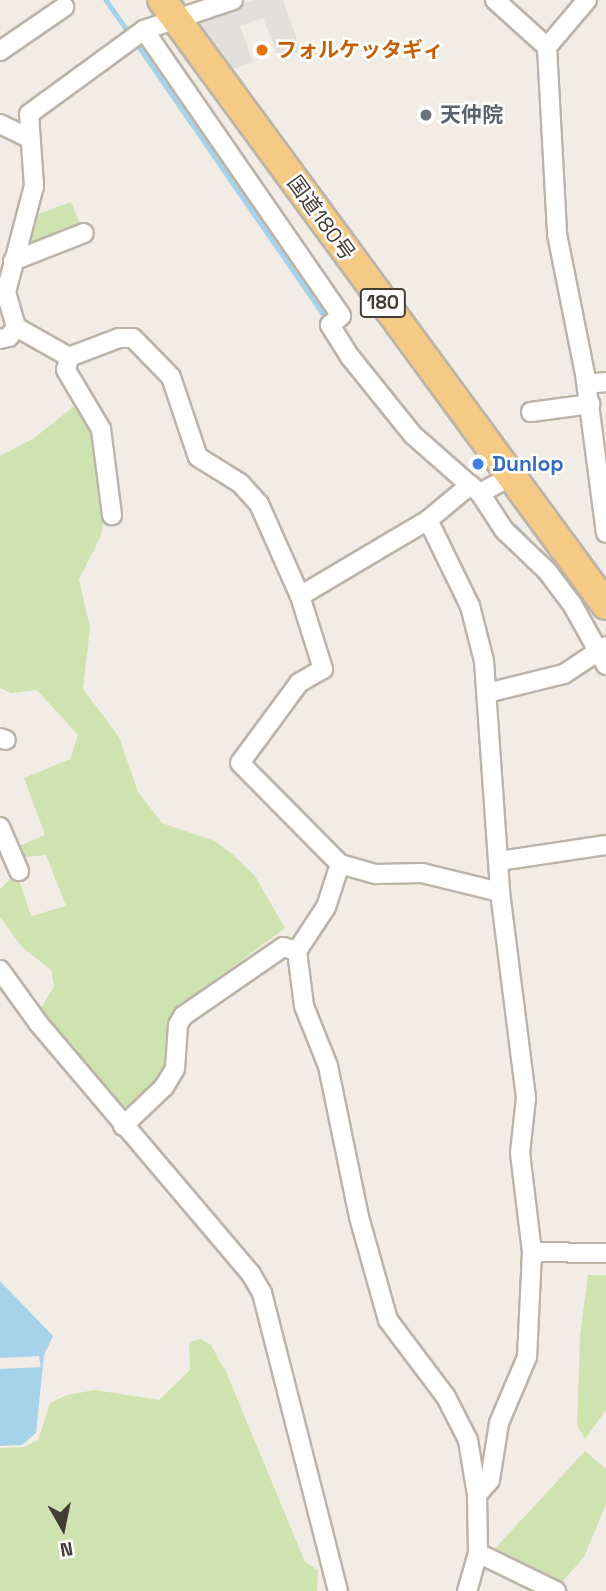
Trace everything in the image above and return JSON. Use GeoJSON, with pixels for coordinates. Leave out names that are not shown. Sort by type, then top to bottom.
{"type":"FeatureCollection","features":[{"type":"Feature","properties":{"kind":"highway","name":"国道180号"},"geometry":{"type":"LineString","coordinates":[[169,9],[606,605]]}},
{"type":"Feature","properties":{"kind":"street"},"geometry":{"type":"LineString","coordinates":[[233,0],[169,9],[29,114],[34,186],[6,292],[16,327],[69,357],[128,337],[154,356],[171,377],[198,457],[254,495],[300,596],[323,669],[299,683],[240,763],[340,864],[376,874],[422,873],[500,892]]}},
{"type":"Feature","properties":{"kind":"street"},"geometry":{"type":"LineString","coordinates":[[495,0],[547,47]]}},
{"type":"Feature","properties":{"kind":"street"},"geometry":{"type":"LineString","coordinates":[[587,0],[547,47],[558,234],[587,383],[606,533]]}},
{"type":"Feature","properties":{"kind":"street"},"geometry":{"type":"LineString","coordinates":[[0,51],[64,7]]}},
{"type":"Feature","properties":{"kind":"street"},"geometry":{"type":"LineString","coordinates":[[144,30],[341,316],[330,325],[351,358],[413,435],[475,489],[504,530],[547,571],[603,652],[564,674],[487,693]]}},
{"type":"Feature","properties":{"kind":"street"},"geometry":{"type":"LineString","coordinates":[[0,124],[31,139]]}},
{"type":"Feature","properties":{"kind":"street"},"geometry":{"type":"LineString","coordinates":[[13,261],[83,233]]}},
{"type":"Feature","properties":{"kind":"street"},"geometry":{"type":"LineString","coordinates":[[0,339],[9,337],[16,327]]}},
{"type":"Feature","properties":{"kind":"street"},"geometry":{"type":"LineString","coordinates":[[69,357],[65,370],[101,429],[112,515]]}},
{"type":"Feature","properties":{"kind":"street"},"geometry":{"type":"LineString","coordinates":[[587,383],[606,382]]}},
{"type":"Feature","properties":{"kind":"street"},"geometry":{"type":"LineString","coordinates":[[531,412],[590,404]]}},
{"type":"Feature","properties":{"kind":"street"},"geometry":{"type":"LineString","coordinates":[[300,596],[475,489],[510,477]]}},
{"type":"Feature","properties":{"kind":"street"},"geometry":{"type":"LineString","coordinates":[[428,520],[470,606],[487,693],[500,892],[523,1066],[521,1176],[533,1252],[527,1357],[499,1423],[489,1480],[477,1495]]}},
{"type":"Feature","properties":{"kind":"street"},"geometry":{"type":"LineString","coordinates":[[0,827],[19,871]]}},
{"type":"Feature","properties":{"kind":"street"},"geometry":{"type":"LineString","coordinates":[[499,861],[606,845]]}},
{"type":"Feature","properties":{"kind":"street"},"geometry":{"type":"LineString","coordinates":[[340,864],[326,907],[297,951],[304,1006],[328,1066],[378,1291],[388,1320],[446,1397],[468,1440],[477,1495],[478,1553],[467,1591]]}},
{"type":"Feature","properties":{"kind":"street"},"geometry":{"type":"LineString","coordinates":[[123,1126],[164,1087],[175,1069],[178,1025],[183,1016],[284,947],[297,951]]}},
{"type":"Feature","properties":{"kind":"street"},"geometry":{"type":"LineString","coordinates":[[0,970],[123,1126],[251,1274],[262,1293],[338,1591]]}},
{"type":"Feature","properties":{"kind":"street"},"geometry":{"type":"LineString","coordinates":[[533,1252],[606,1253]]}},
{"type":"Feature","properties":{"kind":"street"},"geometry":{"type":"LineString","coordinates":[[478,1553],[556,1591]]}},
{"type":"Feature","properties":{"kind":"green space"},"geometry":{"type":"Polygon","coordinates":[[[71,202],[81,226],[19,252],[31,217],[71,202]]]}},
{"type":"Feature","properties":{"kind":"green space"},"geometry":{"type":"Polygon","coordinates":[[[73,407],[84,408],[93,425],[105,509],[101,536],[79,579],[90,628],[83,689],[119,737],[138,792],[162,823],[215,841],[232,854],[255,876],[285,928],[171,1013],[170,1062],[139,1104],[127,1113],[112,1104],[39,1011],[54,986],[51,970],[22,947],[0,917],[0,889],[11,878],[19,880],[31,916],[66,906],[46,855],[23,857],[19,846],[45,835],[24,778],[70,759],[78,735],[37,690],[11,693],[0,688],[0,456],[33,439],[73,407]]]}},
{"type":"Feature","properties":{"kind":"green space"},"geometry":{"type":"Polygon","coordinates":[[[588,1275],[606,1275],[606,1410],[585,1439],[577,1426],[580,1336],[588,1275]]]}},
{"type":"Feature","properties":{"kind":"green space"},"geometry":{"type":"Polygon","coordinates":[[[201,1339],[211,1345],[227,1374],[305,1562],[318,1570],[317,1591],[0,1591],[0,1448],[24,1447],[38,1440],[50,1403],[67,1395],[95,1390],[159,1400],[190,1370],[189,1342],[201,1339]]]}},
{"type":"Feature","properties":{"kind":"green space"},"geometry":{"type":"Polygon","coordinates":[[[585,1451],[606,1469],[606,1504],[584,1557],[557,1588],[490,1554],[585,1451]]]}},
{"type":"Feature","properties":{"kind":"shaded area"},"geometry":{"type":"Polygon","coordinates":[[[253,0],[283,0],[301,51],[279,59],[263,18],[240,26],[253,62],[232,70],[197,19],[253,0]]]}},
{"type":"Feature","properties":{"kind":"water"},"geometry":{"type":"Polygon","coordinates":[[[0,1281],[53,1336],[44,1355],[36,1433],[22,1445],[0,1446],[0,1369],[41,1367],[39,1356],[0,1358],[0,1281]]]}},
{"type":"Feature","properties":{"kind":"waterway"},"geometry":{"type":"LineString","coordinates":[[106,0],[130,34]]}},
{"type":"Feature","properties":{"kind":"waterway"},"geometry":{"type":"LineString","coordinates":[[135,41],[327,319]]}},
{"type":"Feature","properties":{"kind":"waterway"},"geometry":{"type":"LineString","coordinates":[[515,526],[548,560]]}},
{"type":"Feature","properties":{"kind":"place","name":"フォルケッタギィ"},"geometry":{"type":"Point","coordinates":[262,50]}},
{"type":"Feature","properties":{"kind":"place","name":"天仲院"},"geometry":{"type":"Point","coordinates":[426,115]}},
{"type":"Feature","properties":{"kind":"place","name":"Dunlop"},"geometry":{"type":"Point","coordinates":[478,464]}}]}
